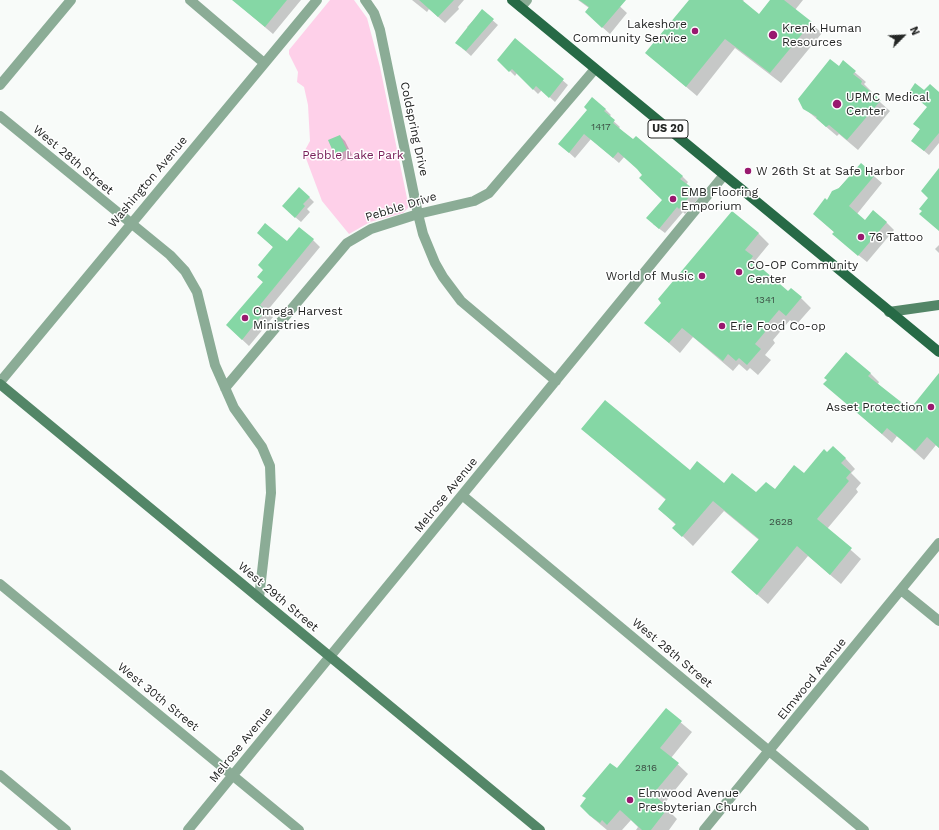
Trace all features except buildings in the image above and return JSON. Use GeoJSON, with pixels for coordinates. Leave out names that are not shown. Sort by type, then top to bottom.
{"type":"FeatureCollection","features":[{"type":"Feature","properties":{"kind":"main road","name":"US 20"},"geometry":{"type":"LineString","coordinates":[[512,0],[524,4],[595,69],[939,352]]}},
{"type":"Feature","properties":{"kind":"street"},"geometry":{"type":"LineString","coordinates":[[0,85],[71,0]]}},
{"type":"Feature","properties":{"kind":"street"},"geometry":{"type":"LineString","coordinates":[[190,0],[264,63]]}},
{"type":"Feature","properties":{"kind":"street","name":"Washington Avenue"},"geometry":{"type":"LineString","coordinates":[[0,383],[130,224],[317,0]]}},
{"type":"Feature","properties":{"kind":"street","name":"Coldspring Drive"},"geometry":{"type":"LineString","coordinates":[[366,0],[374,13],[380,30],[418,214],[423,234],[435,263],[456,295],[472,311],[556,381]]}},
{"type":"Feature","properties":{"kind":"street","name":"Pebble Drive"},"geometry":{"type":"LineString","coordinates":[[225,388],[347,243],[371,229],[418,214],[474,201],[489,193],[595,69]]}},
{"type":"Feature","properties":{"kind":"street","name":"West 28th Street"},"geometry":{"type":"LineString","coordinates":[[0,116],[180,264],[193,284],[197,292],[215,365],[243,422],[264,451],[270,466],[271,493],[259,598]]}},
{"type":"Feature","properties":{"kind":"street","name":"Melrose Avenue"},"geometry":{"type":"LineString","coordinates":[[188,830],[724,176]]}},
{"type":"Feature","properties":{"kind":"street"},"geometry":{"type":"LineString","coordinates":[[890,312],[939,305]]}},
{"type":"Feature","properties":{"kind":"street","name":"West 29th Street"},"geometry":{"type":"LineString","coordinates":[[0,383],[540,830]]}},
{"type":"Feature","properties":{"kind":"street","name":"West 28th Street"},"geometry":{"type":"LineString","coordinates":[[462,495],[864,830]]}},
{"type":"Feature","properties":{"kind":"street","name":"Elmwood Avenue"},"geometry":{"type":"LineString","coordinates":[[704,830],[939,543]]}},
{"type":"Feature","properties":{"kind":"street","name":"West 30th Street"},"geometry":{"type":"LineString","coordinates":[[0,584],[299,830]]}},
{"type":"Feature","properties":{"kind":"street"},"geometry":{"type":"LineString","coordinates":[[901,590],[939,622]]}},
{"type":"Feature","properties":{"kind":"street"},"geometry":{"type":"LineString","coordinates":[[0,775],[66,830]]}},
{"type":"Feature","properties":{"kind":"green space","name":"Pebble Lake Park"},"geometry":{"type":"Polygon","coordinates":[[[330,0],[354,0],[367,18],[380,67],[408,203],[408,208],[403,213],[370,222],[349,234],[322,201],[304,152],[310,141],[308,105],[304,87],[297,82],[298,72],[289,54],[289,50],[330,0]]]}},
{"type":"Feature","properties":{"kind":"place","name":"Lakeshore Community Service"},"geometry":{"type":"Point","coordinates":[695,31]}},
{"type":"Feature","properties":{"kind":"place","name":"Krenk Human Resources"},"geometry":{"type":"Point","coordinates":[773,35]}},
{"type":"Feature","properties":{"kind":"place","name":"UPMC Medical Center"},"geometry":{"type":"Point","coordinates":[837,104]}},
{"type":"Feature","properties":{"kind":"place","name":"W 26th St at Safe Harbor"},"geometry":{"type":"Point","coordinates":[748,171]}},
{"type":"Feature","properties":{"kind":"place","name":"EMB Flooring Emporium"},"geometry":{"type":"Point","coordinates":[673,199]}},
{"type":"Feature","properties":{"kind":"place","name":"76 Tattoo"},"geometry":{"type":"Point","coordinates":[861,237]}},
{"type":"Feature","properties":{"kind":"place","name":"CO-OP Community Center"},"geometry":{"type":"Point","coordinates":[739,272]}},
{"type":"Feature","properties":{"kind":"place","name":"World of Music"},"geometry":{"type":"Point","coordinates":[702,276]}},
{"type":"Feature","properties":{"kind":"place","name":"Omega Harvest Ministries"},"geometry":{"type":"Point","coordinates":[245,318]}},
{"type":"Feature","properties":{"kind":"place","name":"Erie Food Co-op"},"geometry":{"type":"Point","coordinates":[722,326]}},
{"type":"Feature","properties":{"kind":"place","name":"Asset Protection"},"geometry":{"type":"Point","coordinates":[931,407]}},
{"type":"Feature","properties":{"kind":"place","name":"Elmwood Avenue Presbyterian Church"},"geometry":{"type":"Point","coordinates":[630,800]}}]}
